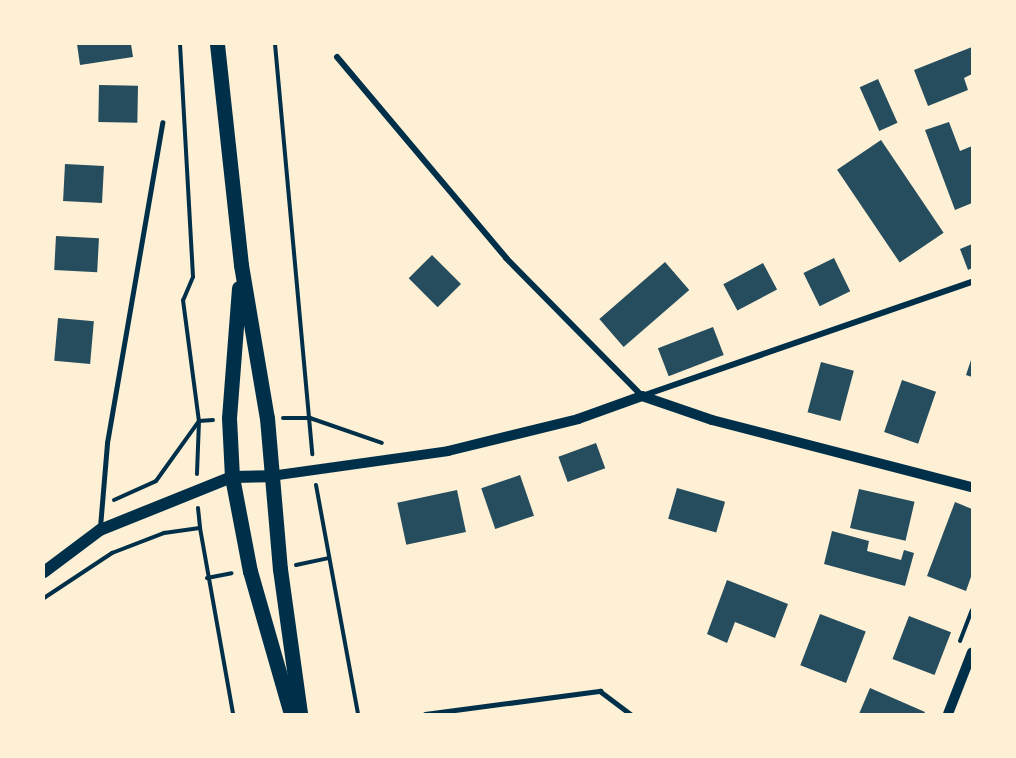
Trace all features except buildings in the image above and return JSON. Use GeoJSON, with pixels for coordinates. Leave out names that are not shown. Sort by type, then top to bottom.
{"type":"FeatureCollection","features":[{"type":"Feature","properties":{"kind":"main road"},"geometry":{"type":"LineString","coordinates":[[217,44],[241,265],[267,418],[271,476],[300,714]]}},
{"type":"Feature","properties":{"kind":"main road"},"geometry":{"type":"LineString","coordinates":[[221,83],[222,44]]}},
{"type":"Feature","properties":{"kind":"main road"},"geometry":{"type":"LineString","coordinates":[[241,265],[229,418],[232,477],[250,570],[291,714]]}},
{"type":"Feature","properties":{"kind":"main road"},"geometry":{"type":"LineString","coordinates":[[44,572],[100,530],[232,477],[271,476]]}},
{"type":"Feature","properties":{"kind":"street"},"geometry":{"type":"LineString","coordinates":[[337,57],[506,258],[642,396],[712,420],[972,487]]}},
{"type":"Feature","properties":{"kind":"street"},"geometry":{"type":"LineString","coordinates":[[271,476],[313,468],[448,451],[578,419],[972,282]]}},
{"type":"Feature","properties":{"kind":"street"},"geometry":{"type":"LineString","coordinates":[[948,714],[972,652]]}},
{"type":"Feature","properties":{"kind":"lane"},"geometry":{"type":"LineString","coordinates":[[100,530],[106,442],[162,123]]}},
{"type":"Feature","properties":{"kind":"lane"},"geometry":{"type":"LineString","coordinates":[[425,714],[600,691],[630,714]]}},
{"type":"Feature","properties":{"kind":"path"},"geometry":{"type":"LineString","coordinates":[[180,44],[193,277],[183,300],[199,421],[196,491],[200,528],[233,714]]}},
{"type":"Feature","properties":{"kind":"path"},"geometry":{"type":"LineString","coordinates":[[275,44],[313,468],[358,714]]}},
{"type":"Feature","properties":{"kind":"path"},"geometry":{"type":"LineString","coordinates":[[44,598],[112,554],[164,533],[200,528]]}}]}
